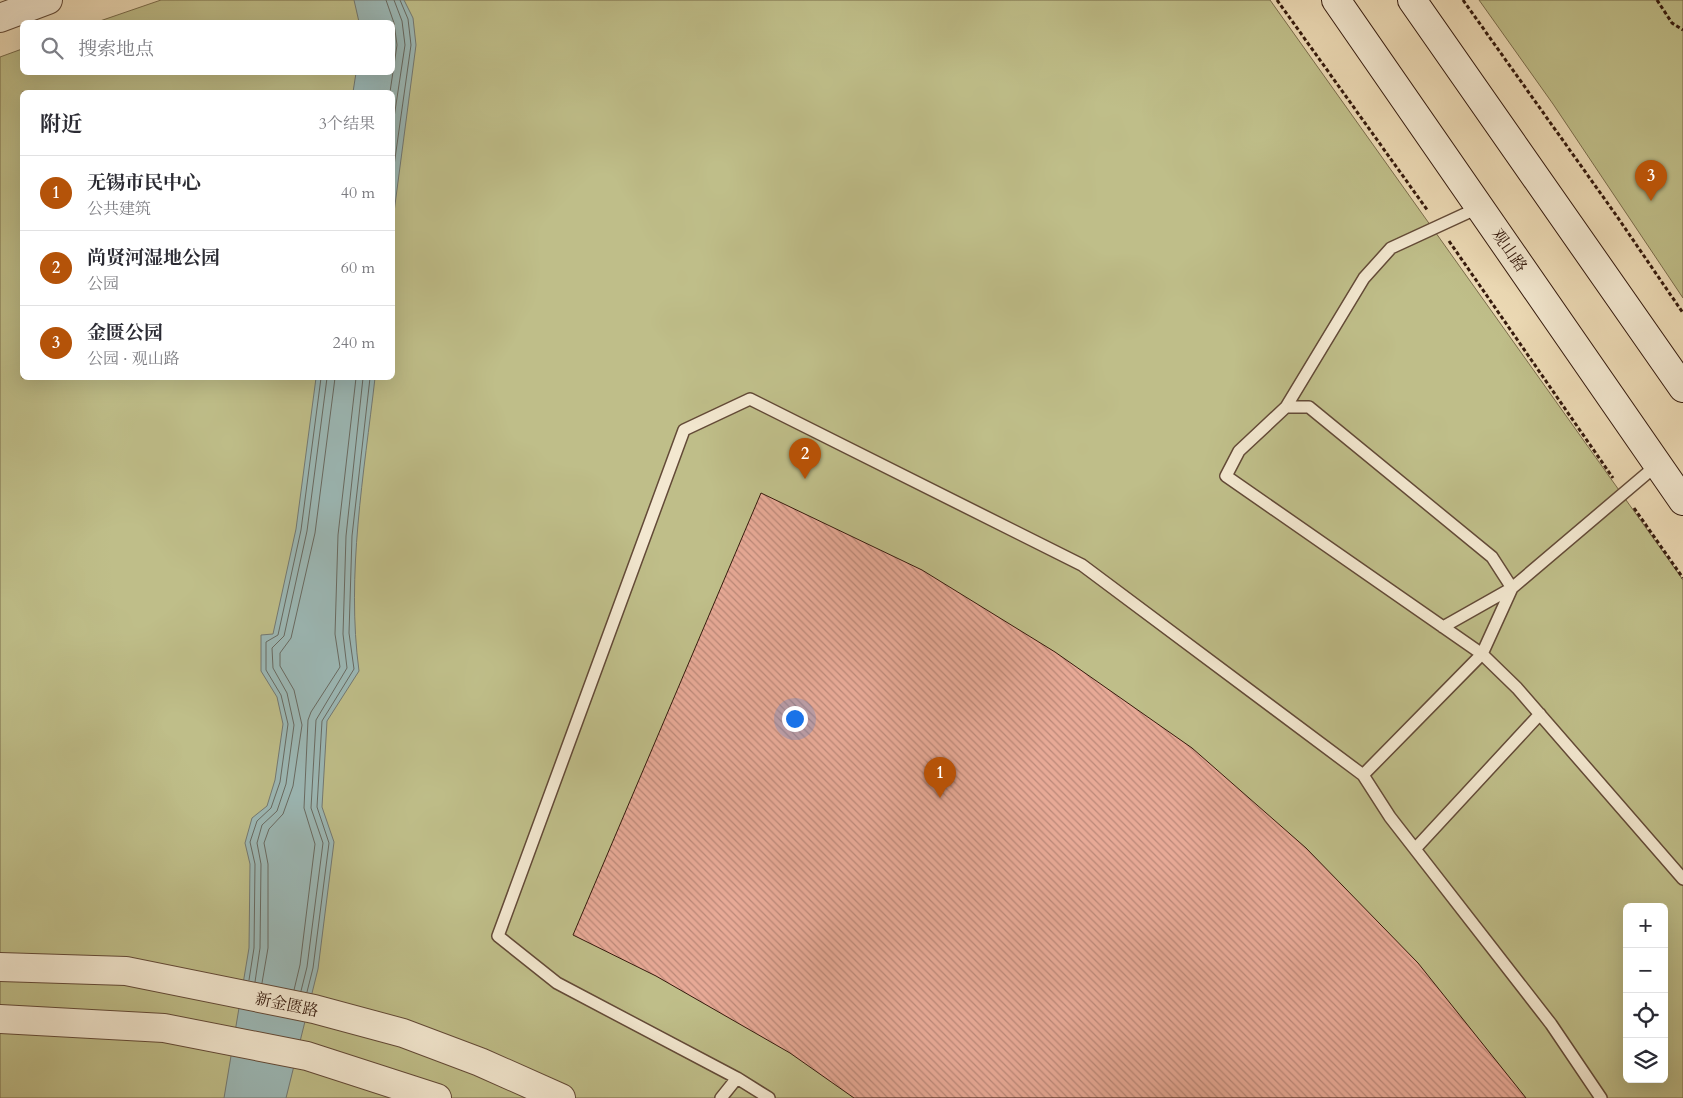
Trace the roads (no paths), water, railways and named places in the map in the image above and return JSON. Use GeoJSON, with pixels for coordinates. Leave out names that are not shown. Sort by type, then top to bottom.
{"type":"FeatureCollection","features":[{"type":"Feature","properties":{"kind":"street"},"geometry":{"type":"LineString","coordinates":[[0,18],[48,0]]}},
{"type":"Feature","properties":{"kind":"street","name":"观山路"},"geometry":{"type":"LineString","coordinates":[[1336,0],[1683,501]]}},
{"type":"Feature","properties":{"kind":"street"},"geometry":{"type":"LineString","coordinates":[[1412,0],[1683,388]]}},
{"type":"Feature","properties":{"kind":"street","name":"新金匮路"},"geometry":{"type":"LineString","coordinates":[[0,966],[126,971],[314,1009],[403,1034],[480,1062],[561,1098]]}},
{"type":"Feature","properties":{"kind":"street"},"geometry":{"type":"LineString","coordinates":[[0,1018],[164,1028],[307,1056],[437,1098]]}},
{"type":"Feature","properties":{"kind":"lane"},"geometry":{"type":"LineString","coordinates":[[1480,207],[1390,248],[1364,278],[1286,407],[1239,451],[1226,476],[1482,654],[1517,688],[1683,879]]}},
{"type":"Feature","properties":{"kind":"lane"},"geometry":{"type":"LineString","coordinates":[[769,1098],[737,1078],[557,983],[498,936],[684,430],[750,399],[1082,565],[1363,775],[1390,817],[1551,1024],[1601,1098]]}},
{"type":"Feature","properties":{"kind":"lane"},"geometry":{"type":"LineString","coordinates":[[1286,407],[1309,407],[1492,557],[1512,588]]}},
{"type":"Feature","properties":{"kind":"lane"},"geometry":{"type":"LineString","coordinates":[[1443,627],[1512,588],[1658,464]]}},
{"type":"Feature","properties":{"kind":"lane"},"geometry":{"type":"LineString","coordinates":[[1363,775],[1482,654],[1512,588]]}},
{"type":"Feature","properties":{"kind":"lane"},"geometry":{"type":"LineString","coordinates":[[1415,849],[1540,714]]}},
{"type":"Feature","properties":{"kind":"lane"},"geometry":{"type":"LineString","coordinates":[[721,1098],[737,1078]]}},
{"type":"Feature","properties":{"kind":"water"},"geometry":{"type":"Polygon","coordinates":[[[354,0],[404,0],[413,18],[416,45],[395,205],[395,90],[353,90],[356,75],[395,75],[395,20],[359,20],[354,0]]]}},
{"type":"Feature","properties":{"kind":"water"},"geometry":{"type":"Polygon","coordinates":[[[316,380],[375,380],[355,561],[354,598],[359,671],[327,721],[322,807],[334,842],[318,969],[286,1098],[224,1098],[249,948],[250,864],[245,843],[252,818],[267,806],[275,780],[283,724],[277,697],[261,671],[261,635],[273,634],[296,529],[316,380]]]}},
{"type":"Feature","properties":{"kind":"place","name":"金匮公园"},"geometry":{"type":"Point","coordinates":[1651,201]}},
{"type":"Feature","properties":{"kind":"place","name":"尚贤河湿地公园"},"geometry":{"type":"Point","coordinates":[805,479]}},
{"type":"Feature","properties":{"kind":"place","name":"无锡市民中心"},"geometry":{"type":"Point","coordinates":[940,798]}}]}
